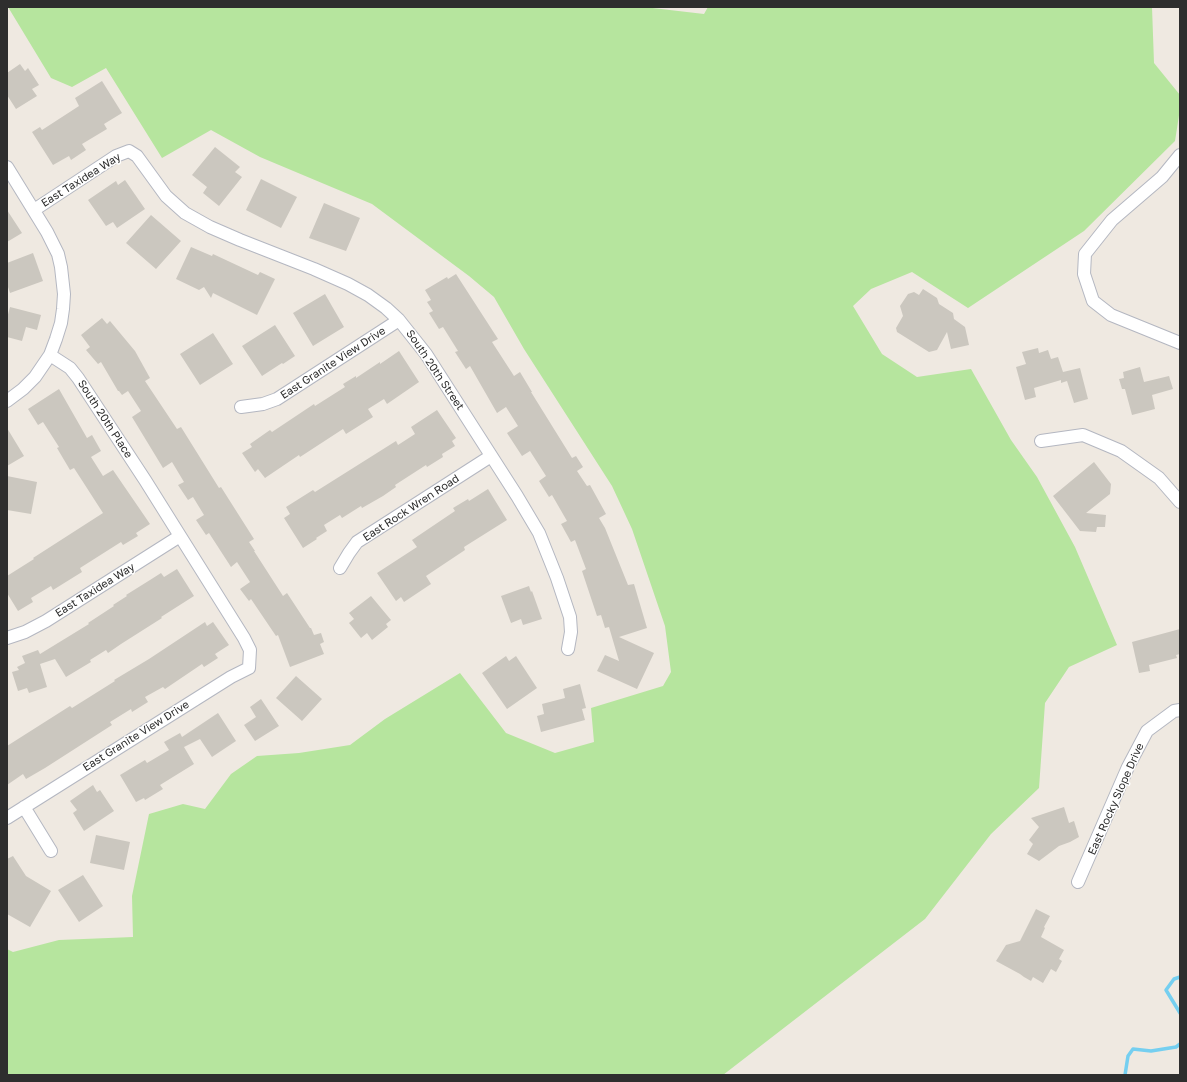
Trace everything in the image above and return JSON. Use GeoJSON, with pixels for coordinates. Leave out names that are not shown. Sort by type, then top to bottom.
{"type":"FeatureCollection","features":[{"type":"Feature","properties":{"kind":"street","name":"East Taxidea Way"},"geometry":{"type":"LineString","coordinates":[[34,210],[116,156],[129,151]]}},
{"type":"Feature","properties":{"kind":"street","name":"South 20th Street"},"geometry":{"type":"LineString","coordinates":[[129,151],[137,156],[166,196],[185,213],[210,227],[348,284],[374,300],[399,320],[426,354],[539,533],[548,552],[570,617],[571,632],[568,649]]}},
{"type":"Feature","properties":{"kind":"street"},"geometry":{"type":"LineString","coordinates":[[1180,155],[1162,177],[1112,220],[1085,254],[1084,274],[1093,300],[1111,315],[1180,343]]}},
{"type":"Feature","properties":{"kind":"street"},"geometry":{"type":"LineString","coordinates":[[7,167],[47,232],[58,254],[63,280],[63,309],[61,323],[50,355],[35,377],[7,402]]}},
{"type":"Feature","properties":{"kind":"street","name":"East Granite View Drive"},"geometry":{"type":"LineString","coordinates":[[241,407],[263,404],[277,398],[399,320]]}},
{"type":"Feature","properties":{"kind":"street","name":"South 20th Place"},"geometry":{"type":"LineString","coordinates":[[50,355],[70,368],[82,383],[180,536],[244,638],[250,650],[249,668]]}},
{"type":"Feature","properties":{"kind":"street"},"geometry":{"type":"LineString","coordinates":[[1042,441],[1083,435],[1121,452],[1153,473],[1180,502]]}},
{"type":"Feature","properties":{"kind":"street","name":"East Rock Wren Road"},"geometry":{"type":"LineString","coordinates":[[340,568],[357,542],[491,456]]}},
{"type":"Feature","properties":{"kind":"street","name":"East Taxidea Way"},"geometry":{"type":"LineString","coordinates":[[7,638],[25,632],[46,621],[180,536]]}},
{"type":"Feature","properties":{"kind":"street","name":"East Granite View Drive"},"geometry":{"type":"LineString","coordinates":[[7,818],[211,689],[249,668]]}},
{"type":"Feature","properties":{"kind":"street","name":"East Rocky Slope Drive"},"geometry":{"type":"LineString","coordinates":[[1078,882],[1128,767],[1147,731],[1174,711],[1180,710]]}},
{"type":"Feature","properties":{"kind":"street"},"geometry":{"type":"LineString","coordinates":[[24,807],[52,851]]}},
{"type":"Feature","properties":{"kind":"green space"},"geometry":{"type":"Polygon","coordinates":[[[8,7],[644,7],[704,14],[708,7],[1152,7],[1154,63],[1180,95],[1180,109],[1175,141],[1084,231],[968,308],[912,272],[871,289],[853,306],[882,354],[917,377],[971,369],[1011,440],[1037,477],[1075,547],[1117,645],[1069,667],[1045,703],[1039,788],[991,834],[925,919],[723,1075],[7,1075],[7,949],[13,952],[59,940],[133,937],[132,896],[149,814],[183,804],[205,809],[231,774],[257,756],[299,753],[350,745],[385,719],[460,673],[506,733],[555,753],[594,742],[591,708],[663,686],[671,672],[665,626],[632,529],[612,486],[524,349],[494,297],[469,276],[372,204],[260,157],[211,130],[162,158],[106,68],[72,87],[51,78],[8,7]]]}},
{"type":"Feature","properties":{"kind":"building"},"geometry":{"type":"Polygon","coordinates":[[[20,64],[25,71],[28,68],[39,85],[32,89],[37,96],[16,109],[7,95],[7,73],[20,64]]]}},
{"type":"Feature","properties":{"kind":"building"},"geometry":{"type":"Polygon","coordinates":[[[102,81],[122,113],[104,124],[107,129],[82,144],[86,150],[71,160],[69,156],[53,165],[32,132],[40,127],[42,130],[79,106],[75,98],[102,81]]]}},
{"type":"Feature","properties":{"kind":"building"},"geometry":{"type":"Polygon","coordinates":[[[215,147],[240,167],[235,172],[242,177],[219,206],[203,193],[207,187],[192,175],[215,147]]]}},
{"type":"Feature","properties":{"kind":"building"},"geometry":{"type":"Polygon","coordinates":[[[261,179],[297,197],[281,228],[246,210],[261,179]]]}},
{"type":"Feature","properties":{"kind":"building"},"geometry":{"type":"Polygon","coordinates":[[[125,180],[145,209],[117,228],[113,222],[106,226],[88,200],[116,181],[118,185],[125,180]]]}},
{"type":"Feature","properties":{"kind":"building"},"geometry":{"type":"Polygon","coordinates":[[[324,203],[360,218],[346,251],[309,238],[324,203]]]}},
{"type":"Feature","properties":{"kind":"building"},"geometry":{"type":"Polygon","coordinates":[[[7,210],[22,233],[7,242],[7,210]]]}},
{"type":"Feature","properties":{"kind":"building"},"geometry":{"type":"Polygon","coordinates":[[[151,215],[181,241],[156,269],[126,243],[151,215]]]}},
{"type":"Feature","properties":{"kind":"building"},"geometry":{"type":"Polygon","coordinates":[[[191,247],[212,256],[213,254],[258,275],[260,272],[275,279],[257,315],[213,293],[211,298],[204,287],[199,290],[176,279],[191,247]]]}},
{"type":"Feature","properties":{"kind":"building"},"geometry":{"type":"Polygon","coordinates":[[[33,253],[43,281],[10,293],[7,284],[7,263],[33,253]]]}},
{"type":"Feature","properties":{"kind":"building"},"geometry":{"type":"Polygon","coordinates":[[[456,274],[498,339],[492,342],[514,376],[520,372],[572,458],[576,456],[583,467],[577,471],[587,486],[590,485],[606,514],[599,518],[605,528],[628,585],[634,584],[647,628],[619,637],[654,653],[637,689],[597,671],[605,655],[619,661],[609,627],[605,628],[601,615],[597,616],[582,571],[586,569],[575,540],[571,542],[561,524],[567,521],[552,495],[549,497],[539,481],[546,476],[530,451],[522,456],[507,433],[518,426],[506,407],[497,413],[470,366],[466,369],[455,352],[458,351],[443,327],[439,329],[429,313],[433,311],[427,302],[431,300],[425,290],[447,277],[448,279],[456,274]]]}},
{"type":"Feature","properties":{"kind":"building"},"geometry":{"type":"Polygon","coordinates":[[[923,289],[937,298],[939,304],[953,313],[954,319],[965,327],[969,345],[951,349],[947,332],[937,350],[929,352],[897,332],[896,328],[903,316],[900,306],[908,294],[914,292],[919,295],[923,289]]]}},
{"type":"Feature","properties":{"kind":"building"},"geometry":{"type":"Polygon","coordinates":[[[325,294],[344,327],[313,346],[293,313],[325,294]]]}},
{"type":"Feature","properties":{"kind":"building"},"geometry":{"type":"Polygon","coordinates":[[[10,307],[41,315],[37,330],[26,327],[22,341],[7,337],[7,318],[10,307]]]}},
{"type":"Feature","properties":{"kind":"building"},"geometry":{"type":"Polygon","coordinates":[[[102,318],[107,324],[110,321],[135,351],[150,378],[145,381],[177,429],[181,427],[219,488],[221,487],[254,539],[249,542],[283,596],[287,593],[311,628],[314,635],[321,633],[324,642],[320,644],[324,654],[290,667],[278,635],[276,636],[251,599],[249,601],[240,589],[250,582],[237,562],[231,567],[209,533],[206,535],[196,520],[204,515],[193,497],[188,500],[178,485],[184,482],[172,462],[163,468],[132,417],[141,411],[128,391],[122,395],[118,391],[101,362],[98,364],[86,350],[90,347],[81,335],[102,318]]]}},
{"type":"Feature","properties":{"kind":"building"},"geometry":{"type":"Polygon","coordinates":[[[275,325],[295,356],[262,376],[242,346],[275,325]]]}},
{"type":"Feature","properties":{"kind":"building"},"geometry":{"type":"Polygon","coordinates":[[[213,333],[233,364],[200,385],[180,354],[213,333]]]}},
{"type":"Feature","properties":{"kind":"building"},"geometry":{"type":"Polygon","coordinates":[[[1038,348],[1039,353],[1048,350],[1051,359],[1058,357],[1063,372],[1080,368],[1088,399],[1074,403],[1067,381],[1061,383],[1061,380],[1034,388],[1036,397],[1025,400],[1016,367],[1026,364],[1022,352],[1038,348]]]}},
{"type":"Feature","properties":{"kind":"building"},"geometry":{"type":"Polygon","coordinates":[[[399,351],[419,382],[387,404],[384,399],[368,409],[373,417],[346,434],[343,429],[300,457],[299,455],[265,478],[258,469],[255,472],[242,453],[252,447],[250,444],[270,430],[272,432],[314,404],[315,406],[345,387],[343,384],[356,376],[356,378],[380,362],[380,364],[399,351]]]}},
{"type":"Feature","properties":{"kind":"building"},"geometry":{"type":"Polygon","coordinates":[[[1140,367],[1144,382],[1169,376],[1173,389],[1152,395],[1155,409],[1132,415],[1125,389],[1122,389],[1119,379],[1124,378],[1123,372],[1140,367]]]}},
{"type":"Feature","properties":{"kind":"building"},"geometry":{"type":"Polygon","coordinates":[[[59,389],[87,438],[92,435],[101,451],[91,457],[103,476],[113,470],[150,524],[136,533],[138,536],[123,545],[121,542],[80,568],[82,572],[53,590],[51,586],[31,598],[33,602],[18,611],[7,593],[7,576],[103,513],[74,468],[70,470],[57,448],[59,447],[43,422],[38,425],[28,409],[59,389]]]}},
{"type":"Feature","properties":{"kind":"building"},"geometry":{"type":"Polygon","coordinates":[[[437,410],[456,438],[452,441],[455,446],[442,454],[443,457],[427,467],[426,465],[395,485],[396,487],[383,496],[362,508],[361,506],[342,518],[340,515],[324,525],[327,531],[303,548],[284,518],[290,514],[286,507],[313,490],[315,492],[396,441],[398,445],[415,434],[411,427],[437,410]]]}},
{"type":"Feature","properties":{"kind":"building"},"geometry":{"type":"Polygon","coordinates":[[[7,428],[24,456],[7,466],[7,428]]]}},
{"type":"Feature","properties":{"kind":"building"},"geometry":{"type":"Polygon","coordinates":[[[1094,462],[1111,484],[1110,494],[1086,513],[1106,515],[1105,527],[1097,527],[1096,532],[1080,531],[1053,496],[1094,462]]]}},
{"type":"Feature","properties":{"kind":"building"},"geometry":{"type":"Polygon","coordinates":[[[7,476],[37,482],[31,514],[7,510],[7,476]]]}},
{"type":"Feature","properties":{"kind":"building"},"geometry":{"type":"Polygon","coordinates":[[[488,489],[507,520],[464,547],[465,550],[426,576],[431,584],[404,602],[401,597],[396,601],[377,573],[417,547],[412,540],[455,511],[453,508],[468,499],[469,501],[488,489]]]}},
{"type":"Feature","properties":{"kind":"building"},"geometry":{"type":"Polygon","coordinates":[[[177,569],[194,596],[108,653],[106,650],[90,660],[91,662],[66,677],[55,659],[40,664],[47,687],[29,693],[27,688],[18,691],[12,672],[19,670],[17,667],[25,663],[22,656],[38,650],[40,654],[89,624],[88,623],[127,596],[126,595],[161,573],[164,577],[177,569]]]}},
{"type":"Feature","properties":{"kind":"building"},"geometry":{"type":"Polygon","coordinates":[[[529,586],[542,619],[523,625],[521,619],[511,623],[501,596],[529,586]]]}},
{"type":"Feature","properties":{"kind":"building"},"geometry":{"type":"Polygon","coordinates":[[[371,596],[391,620],[386,624],[388,627],[372,640],[367,633],[361,638],[349,623],[354,619],[349,613],[371,596]]]}},
{"type":"Feature","properties":{"kind":"building"},"geometry":{"type":"Polygon","coordinates":[[[205,622],[207,626],[213,622],[229,645],[215,654],[218,658],[204,667],[202,664],[165,689],[163,687],[145,697],[148,702],[132,712],[131,709],[110,722],[112,725],[45,768],[26,779],[23,774],[7,785],[7,746],[70,706],[72,708],[205,622]]]}},
{"type":"Feature","properties":{"kind":"building"},"geometry":{"type":"Polygon","coordinates":[[[1180,629],[1180,654],[1176,655],[1177,658],[1149,665],[1150,671],[1139,673],[1132,642],[1180,629]]]}},
{"type":"Feature","properties":{"kind":"building"},"geometry":{"type":"Polygon","coordinates":[[[506,656],[509,661],[516,656],[537,688],[507,709],[482,673],[506,656]]]}},
{"type":"Feature","properties":{"kind":"building"},"geometry":{"type":"Polygon","coordinates":[[[296,676],[322,699],[302,721],[276,698],[296,676]]]}},
{"type":"Feature","properties":{"kind":"building"},"geometry":{"type":"Polygon","coordinates":[[[580,684],[586,708],[582,709],[585,720],[541,732],[537,716],[544,714],[542,704],[565,698],[563,689],[580,684]]]}},
{"type":"Feature","properties":{"kind":"building"},"geometry":{"type":"Polygon","coordinates":[[[261,699],[279,726],[255,741],[244,725],[256,717],[250,707],[261,699]]]}},
{"type":"Feature","properties":{"kind":"building"},"geometry":{"type":"Polygon","coordinates":[[[218,713],[236,741],[212,757],[200,739],[184,747],[194,764],[160,785],[163,789],[145,800],[144,798],[136,802],[120,775],[145,760],[147,763],[169,750],[164,742],[180,733],[182,737],[218,713]]]}},
{"type":"Feature","properties":{"kind":"building"},"geometry":{"type":"Polygon","coordinates":[[[93,785],[97,792],[100,790],[114,811],[84,831],[73,813],[77,810],[70,801],[93,785]]]}},
{"type":"Feature","properties":{"kind":"building"},"geometry":{"type":"Polygon","coordinates":[[[1064,807],[1069,823],[1074,821],[1079,837],[1059,846],[1039,861],[1027,854],[1033,844],[1029,840],[1039,827],[1031,818],[1064,807]]]}},
{"type":"Feature","properties":{"kind":"building"},"geometry":{"type":"Polygon","coordinates":[[[96,835],[130,842],[124,870],[90,863],[96,835]]]}},
{"type":"Feature","properties":{"kind":"building"},"geometry":{"type":"Polygon","coordinates":[[[13,856],[26,876],[51,891],[30,927],[7,914],[7,859],[13,856]]]}},
{"type":"Feature","properties":{"kind":"building"},"geometry":{"type":"Polygon","coordinates":[[[83,875],[103,906],[79,922],[58,890],[83,875]]]}},
{"type":"Feature","properties":{"kind":"building"},"geometry":{"type":"Polygon","coordinates":[[[1036,909],[1050,916],[1041,937],[1064,950],[1059,959],[1062,961],[1056,972],[1051,969],[1043,983],[1033,977],[1031,981],[996,961],[1006,945],[1020,941],[1036,909]]]}},
{"type":"Feature","properties":{"kind":"waterway"},"geometry":{"type":"LineString","coordinates":[[1180,977],[1174,979],[1166,990],[1180,1013]]}},
{"type":"Feature","properties":{"kind":"waterway"},"geometry":{"type":"LineString","coordinates":[[1125,1075],[1128,1056],[1133,1049],[1151,1051],[1176,1047],[1180,1044]]}}]}
